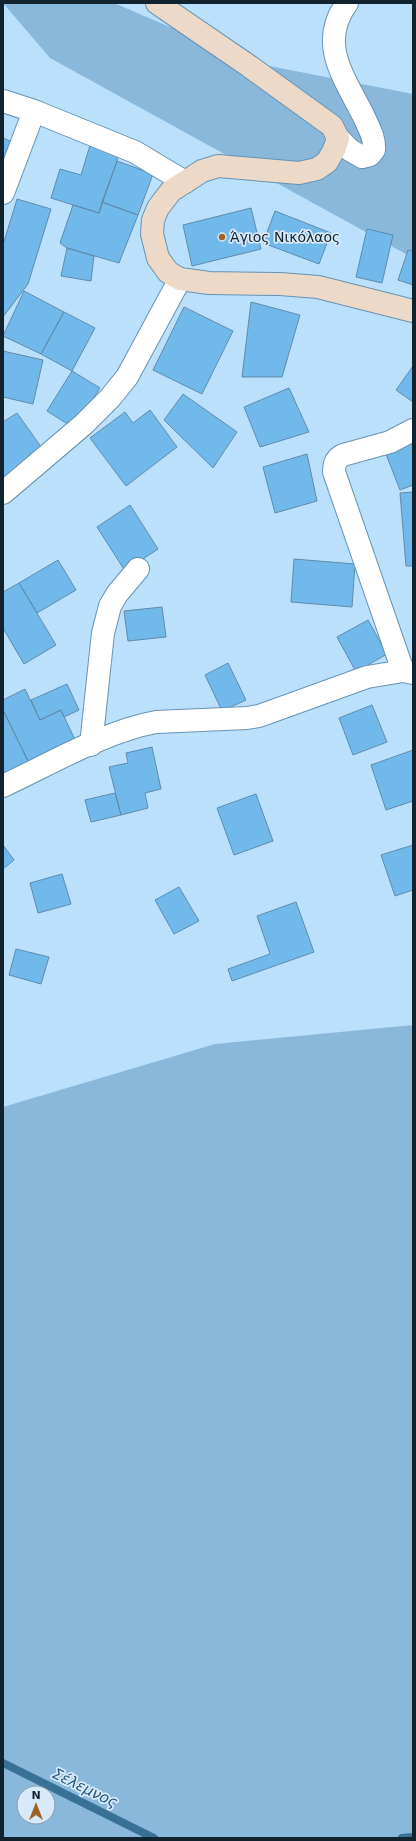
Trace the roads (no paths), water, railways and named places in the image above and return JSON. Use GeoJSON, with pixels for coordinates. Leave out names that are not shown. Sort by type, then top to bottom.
{"type":"FeatureCollection","features":[{"type":"Feature","properties":{"kind":"main road"},"geometry":{"type":"LineString","coordinates":[[157,3],[244,62],[332,126],[338,138],[334,150],[327,162],[317,169],[299,173],[218,166],[202,171],[167,196],[158,208],[153,220],[152,234],[158,258],[168,272],[180,279],[209,283],[280,284],[318,287],[413,311]]}},
{"type":"Feature","properties":{"kind":"street"},"geometry":{"type":"LineString","coordinates":[[338,138],[350,150],[362,157],[370,155],[374,150],[371,134],[335,56],[332,42],[334,28],[339,14],[347,3]]}},
{"type":"Feature","properties":{"kind":"street"},"geometry":{"type":"LineString","coordinates":[[3,101],[34,111],[135,152],[185,182]]}},
{"type":"Feature","properties":{"kind":"street"},"geometry":{"type":"LineString","coordinates":[[3,193],[34,111]]}},
{"type":"Feature","properties":{"kind":"street"},"geometry":{"type":"LineString","coordinates":[[3,493],[84,424],[110,398],[127,376],[180,279]]}},
{"type":"Feature","properties":{"kind":"street"},"geometry":{"type":"LineString","coordinates":[[3,786],[114,734],[156,722],[247,718],[259,716],[367,678],[408,672],[334,472],[334,464],[337,458],[343,455],[390,442],[413,430]]}},
{"type":"Feature","properties":{"kind":"street"},"geometry":{"type":"LineString","coordinates":[[91,745],[103,633],[110,606],[117,594],[138,569]]}},
{"type":"Feature","properties":{"kind":"waterway","name":"Σέλεμνος"},"geometry":{"type":"LineString","coordinates":[[3,1763],[154,1838]]}},
{"type":"Feature","properties":{"kind":"waterway","name":"Σέλεμνος"},"geometry":{"type":"LineString","coordinates":[[402,1838],[413,1837]]}},
{"type":"Feature","properties":{"kind":"place","name":"Άγιος Νικόλαος"},"geometry":{"type":"Point","coordinates":[222,237]}}]}
